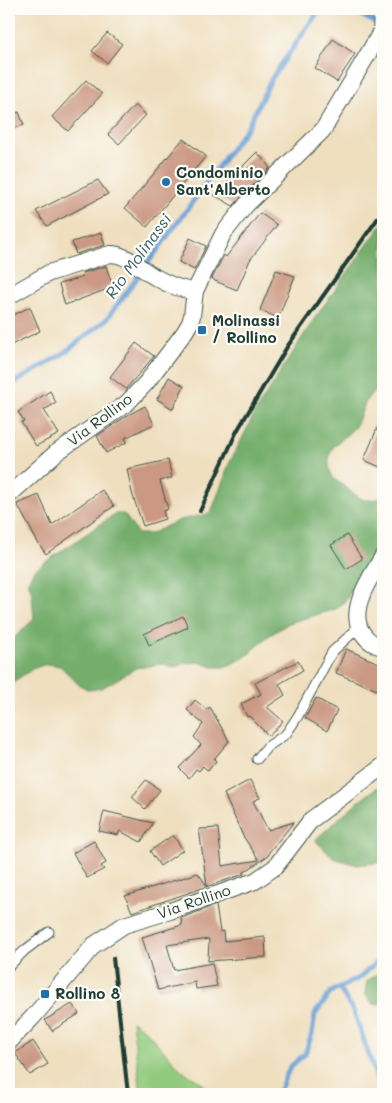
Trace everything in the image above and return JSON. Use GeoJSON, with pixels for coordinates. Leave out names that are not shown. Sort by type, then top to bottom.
{"type":"FeatureCollection","features":[{"type":"Feature","properties":{"kind":"street"},"geometry":{"type":"LineString","coordinates":[[382,9],[382,31]]}},
{"type":"Feature","properties":{"kind":"street","name":"Via Rollino"},"geometry":{"type":"LineString","coordinates":[[9,495],[56,453],[127,403],[146,383],[190,323],[192,316],[190,290],[223,234],[246,205],[323,130],[382,31]]}},
{"type":"Feature","properties":{"kind":"street"},"geometry":{"type":"LineString","coordinates":[[9,296],[49,273],[102,256],[120,254],[154,277],[190,290]]}},
{"type":"Feature","properties":{"kind":"street"},"geometry":{"type":"LineString","coordinates":[[383,556],[371,576],[357,609],[358,627],[366,638],[383,647]]}},
{"type":"Feature","properties":{"kind":"street","name":"Via Rollino"},"geometry":{"type":"LineString","coordinates":[[9,1042],[33,1017],[94,945],[124,925],[255,881],[275,867],[311,820],[383,766]]}},
{"type":"Feature","properties":{"kind":"lane"},"geometry":{"type":"LineString","coordinates":[[257,759],[266,747],[286,734],[298,716],[332,652],[358,627]]}},
{"type":"Feature","properties":{"kind":"lane"},"geometry":{"type":"LineString","coordinates":[[9,966],[49,932]]}},
{"type":"Feature","properties":{"kind":"green space"},"geometry":{"type":"Polygon","coordinates":[[[383,223],[383,387],[372,393],[369,397],[357,423],[337,443],[331,451],[329,460],[329,468],[333,477],[353,493],[364,500],[383,499],[383,536],[346,600],[336,609],[289,623],[267,637],[248,655],[224,667],[212,667],[199,662],[186,663],[174,667],[162,664],[136,668],[102,688],[89,690],[78,684],[60,666],[47,664],[34,668],[13,682],[9,682],[9,643],[34,619],[32,593],[28,581],[34,570],[115,514],[124,514],[138,534],[150,534],[180,520],[208,514],[212,510],[230,462],[257,409],[312,322],[383,223]]]}},
{"type":"Feature","properties":{"kind":"green space"},"geometry":{"type":"Polygon","coordinates":[[[383,783],[383,862],[357,865],[333,858],[315,840],[353,806],[383,783]]]}},
{"type":"Feature","properties":{"kind":"green space"},"geometry":{"type":"Polygon","coordinates":[[[383,970],[383,1004],[372,1004],[365,994],[367,981],[383,970]]]}},
{"type":"Feature","properties":{"kind":"green space"},"geometry":{"type":"Polygon","coordinates":[[[132,1021],[146,1031],[181,1070],[203,1084],[208,1094],[141,1094],[132,1021]]]}},
{"type":"Feature","properties":{"kind":"building"},"geometry":{"type":"Polygon","coordinates":[[[107,33],[122,44],[107,63],[92,51],[107,33]]]}},
{"type":"Feature","properties":{"kind":"building"},"geometry":{"type":"Polygon","coordinates":[[[333,39],[355,54],[337,82],[315,68],[333,39]]]}},
{"type":"Feature","properties":{"kind":"building"},"geometry":{"type":"Polygon","coordinates":[[[86,80],[102,94],[68,131],[52,117],[86,80]]]}},
{"type":"Feature","properties":{"kind":"building"},"geometry":{"type":"Polygon","coordinates":[[[135,105],[146,115],[119,144],[108,134],[135,105]]]}},
{"type":"Feature","properties":{"kind":"building"},"geometry":{"type":"Polygon","coordinates":[[[19,112],[24,125],[9,130],[9,115],[19,112]]]}},
{"type":"Feature","properties":{"kind":"building","name":"Condominio Sant'Alberto"},"geometry":{"type":"Polygon","coordinates":[[[183,139],[206,156],[147,227],[125,208],[183,139]]]}},
{"type":"Feature","properties":{"kind":"building"},"geometry":{"type":"Polygon","coordinates":[[[257,152],[270,168],[233,206],[214,195],[257,152]]]}},
{"type":"Feature","properties":{"kind":"building"},"geometry":{"type":"Polygon","coordinates":[[[98,180],[108,194],[47,226],[36,211],[98,180]]]}},
{"type":"Feature","properties":{"kind":"building"},"geometry":{"type":"Polygon","coordinates":[[[260,213],[277,225],[250,260],[237,290],[215,281],[212,278],[224,255],[226,257],[260,213]]]}},
{"type":"Feature","properties":{"kind":"building"},"geometry":{"type":"Polygon","coordinates":[[[101,233],[105,245],[76,254],[72,242],[101,233]]]}},
{"type":"Feature","properties":{"kind":"building"},"geometry":{"type":"Polygon","coordinates":[[[190,238],[206,246],[194,270],[179,262],[190,238]]]}},
{"type":"Feature","properties":{"kind":"building"},"geometry":{"type":"Polygon","coordinates":[[[106,266],[113,287],[65,305],[59,284],[83,277],[82,273],[106,266]]]}},
{"type":"Feature","properties":{"kind":"building"},"geometry":{"type":"Polygon","coordinates":[[[276,270],[295,276],[278,318],[260,310],[276,270]]]}},
{"type":"Feature","properties":{"kind":"building"},"geometry":{"type":"Polygon","coordinates":[[[30,307],[40,331],[9,346],[9,317],[30,307]]]}},
{"type":"Feature","properties":{"kind":"building"},"geometry":{"type":"Polygon","coordinates":[[[136,343],[154,356],[126,389],[110,377],[136,343]]]}},
{"type":"Feature","properties":{"kind":"building"},"geometry":{"type":"Polygon","coordinates":[[[169,377],[184,386],[173,409],[157,399],[169,377]]]}},
{"type":"Feature","properties":{"kind":"building"},"geometry":{"type":"Polygon","coordinates":[[[50,391],[56,403],[44,410],[59,434],[36,446],[21,422],[24,421],[18,412],[50,391]]]}},
{"type":"Feature","properties":{"kind":"building"},"geometry":{"type":"Polygon","coordinates":[[[145,406],[154,424],[125,438],[127,442],[106,453],[97,436],[145,406]]]}},
{"type":"Feature","properties":{"kind":"building"},"geometry":{"type":"Polygon","coordinates":[[[383,414],[383,460],[380,467],[364,460],[383,414]]]}},
{"type":"Feature","properties":{"kind":"building"},"geometry":{"type":"Polygon","coordinates":[[[168,460],[172,478],[160,481],[168,509],[163,511],[165,519],[143,526],[132,493],[127,469],[168,460]]]}},
{"type":"Feature","properties":{"kind":"building"},"geometry":{"type":"Polygon","coordinates":[[[102,490],[114,506],[46,554],[17,504],[39,495],[52,525],[102,490]]]}},
{"type":"Feature","properties":{"kind":"building"},"geometry":{"type":"Polygon","coordinates":[[[347,535],[362,559],[346,569],[331,545],[347,535]]]}},
{"type":"Feature","properties":{"kind":"building"},"geometry":{"type":"Polygon","coordinates":[[[183,616],[188,627],[149,645],[144,634],[183,616]]]}},
{"type":"Feature","properties":{"kind":"building"},"geometry":{"type":"Polygon","coordinates":[[[346,649],[383,665],[383,676],[377,690],[336,673],[346,649]]]}},
{"type":"Feature","properties":{"kind":"building"},"geometry":{"type":"Polygon","coordinates":[[[298,661],[303,670],[279,684],[285,695],[267,707],[283,721],[269,736],[249,716],[247,717],[241,704],[261,694],[255,683],[298,661]]]}},
{"type":"Feature","properties":{"kind":"building"},"geometry":{"type":"Polygon","coordinates":[[[316,698],[337,710],[327,731],[305,718],[316,698]]]}},
{"type":"Feature","properties":{"kind":"building"},"geometry":{"type":"Polygon","coordinates":[[[195,700],[207,710],[210,707],[229,741],[214,759],[216,761],[208,771],[203,766],[199,771],[196,769],[189,778],[179,768],[201,745],[194,737],[203,724],[187,710],[195,700]]]}},
{"type":"Feature","properties":{"kind":"building"},"geometry":{"type":"Polygon","coordinates":[[[146,780],[160,790],[145,809],[132,797],[146,780]]]}},
{"type":"Feature","properties":{"kind":"building"},"geometry":{"type":"Polygon","coordinates":[[[250,780],[260,798],[253,801],[268,830],[294,822],[269,852],[269,855],[244,874],[132,912],[125,896],[198,873],[207,886],[199,829],[218,828],[222,866],[259,860],[243,836],[224,794],[250,780]]]}},
{"type":"Feature","properties":{"kind":"building"},"geometry":{"type":"Polygon","coordinates":[[[104,811],[153,823],[141,842],[120,831],[118,835],[99,831],[104,811]]]}},
{"type":"Feature","properties":{"kind":"building"},"geometry":{"type":"Polygon","coordinates":[[[173,835],[183,850],[160,866],[150,851],[173,835]]]}},
{"type":"Feature","properties":{"kind":"building"},"geometry":{"type":"Polygon","coordinates":[[[94,841],[106,863],[101,866],[104,869],[87,878],[73,853],[94,841]]]}},
{"type":"Feature","properties":{"kind":"building"},"geometry":{"type":"Polygon","coordinates":[[[216,905],[220,932],[223,931],[224,941],[265,937],[266,957],[208,961],[209,939],[167,945],[174,970],[212,963],[217,986],[196,989],[195,982],[158,990],[142,937],[182,925],[181,918],[216,905]]]}},
{"type":"Feature","properties":{"kind":"building"},"geometry":{"type":"Polygon","coordinates":[[[72,1004],[79,1014],[52,1031],[45,1020],[72,1004]]]}},
{"type":"Feature","properties":{"kind":"building"},"geometry":{"type":"Polygon","coordinates":[[[33,1041],[48,1064],[30,1075],[15,1053],[33,1041]]]}},
{"type":"Feature","properties":{"kind":"waterway","name":"Rio Molinassi"},"geometry":{"type":"LineString","coordinates":[[9,386],[63,354],[107,319],[248,126],[272,78],[320,9]]}},
{"type":"Feature","properties":{"kind":"waterway"},"geometry":{"type":"LineString","coordinates":[[350,9],[378,24]]}},
{"type":"Feature","properties":{"kind":"waterway"},"geometry":{"type":"LineString","coordinates":[[278,1094],[290,1067],[305,1054],[312,1034],[315,1014],[331,992],[361,977],[383,955]]}},
{"type":"Feature","properties":{"kind":"waterway"},"geometry":{"type":"LineString","coordinates":[[339,988],[354,1012],[379,1084],[383,1090]]}},
{"type":"Feature","properties":{"kind":"railway"},"geometry":{"type":"LineString","coordinates":[[200,511],[237,431],[287,347],[383,211]]}},
{"type":"Feature","properties":{"kind":"railway"},"geometry":{"type":"LineString","coordinates":[[113,958],[128,1094]]}},
{"type":"Feature","properties":{"kind":"place","name":"Condominio Sant'Alberto"},"geometry":{"type":"Point","coordinates":[166,182]}},
{"type":"Feature","properties":{"kind":"place","name":"Molinassi / Rollino"},"geometry":{"type":"Point","coordinates":[202,330]}},
{"type":"Feature","properties":{"kind":"place","name":"Rollino 8"},"geometry":{"type":"Point","coordinates":[45,994]}}]}
